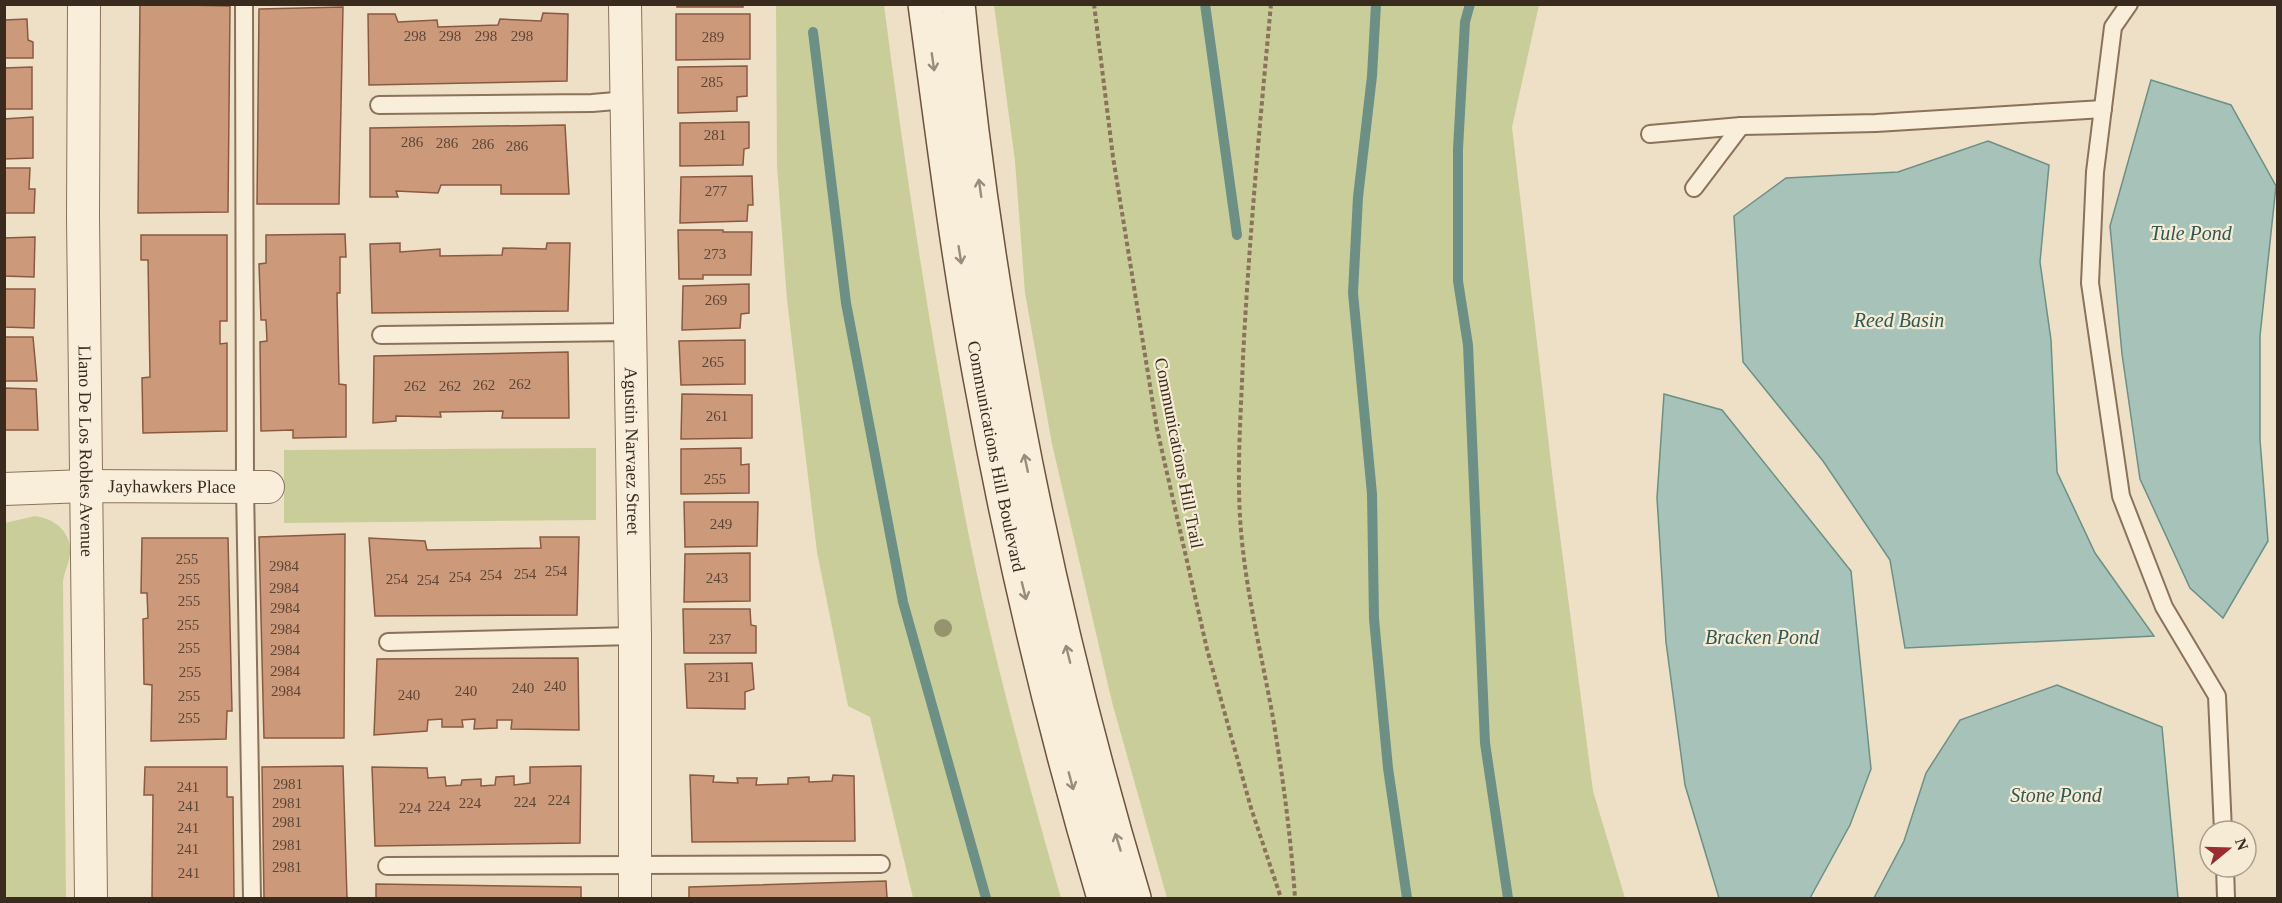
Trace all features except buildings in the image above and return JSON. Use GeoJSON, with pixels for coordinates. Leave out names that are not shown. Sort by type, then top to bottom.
{"type":"FeatureCollection","features":[{"type":"Feature","properties":{"kind":"street","name":"Llano De Los Robles Avenue"},"geometry":{"type":"LineString","coordinates":[[84,4],[83,217],[91,898]]}},
{"type":"Feature","properties":{"kind":"street","name":"Agustin Narvaez Street"},"geometry":{"type":"LineString","coordinates":[[625,4],[635,636],[635,898]]}},
{"type":"Feature","properties":{"kind":"street","name":"Communications Hill Boulevard"},"geometry":{"type":"LineString","coordinates":[[925,4],[960,252],[990,432],[1017,564],[1054,720],[1104,898]]}},
{"type":"Feature","properties":{"kind":"street","name":"Communications Hill Boulevard"},"geometry":{"type":"LineString","coordinates":[[958,4],[976,160],[995,295],[1012,392],[1065,645],[1111,821],[1134,898]]}},
{"type":"Feature","properties":{"kind":"street","name":"Jayhawkers Place"},"geometry":{"type":"LineString","coordinates":[[4,489],[86,486],[256,486]]}},
{"type":"Feature","properties":{"kind":"lane"},"geometry":{"type":"LineString","coordinates":[[244,4],[256,486],[252,898]]}},
{"type":"Feature","properties":{"kind":"lane"},"geometry":{"type":"LineString","coordinates":[[2129,4],[2113,27],[2095,172],[2090,283],[2121,496],[2164,608],[2217,696],[2222,819]]}},
{"type":"Feature","properties":{"kind":"lane"},"geometry":{"type":"LineString","coordinates":[[379,105],[592,103],[627,100]]}},
{"type":"Feature","properties":{"kind":"lane"},"geometry":{"type":"LineString","coordinates":[[1650,134],[1741,126],[1876,123],[2103,109]]}},
{"type":"Feature","properties":{"kind":"lane"},"geometry":{"type":"LineString","coordinates":[[1694,188],[1741,126]]}},
{"type":"Feature","properties":{"kind":"lane"},"geometry":{"type":"LineString","coordinates":[[381,334],[631,332]]}},
{"type":"Feature","properties":{"kind":"lane"},"geometry":{"type":"LineString","coordinates":[[388,642],[635,636]]}},
{"type":"Feature","properties":{"kind":"lane"},"geometry":{"type":"LineString","coordinates":[[387,866],[881,864]]}},
{"type":"Feature","properties":{"kind":"lane"},"geometry":{"type":"LineString","coordinates":[[2225,879],[2226,898]]}},
{"type":"Feature","properties":{"kind":"path","name":"Communications Hill Trail"},"geometry":{"type":"LineString","coordinates":[[1094,4],[1113,157],[1157,429],[1207,649],[1251,808],[1281,898]]}},
{"type":"Feature","properties":{"kind":"path"},"geometry":{"type":"LineString","coordinates":[[1271,4],[1247,268],[1239,451],[1240,518],[1256,637],[1273,716],[1285,793],[1294,898]]}},
{"type":"Feature","properties":{"kind":"green space"},"geometry":{"type":"Polygon","coordinates":[[[776,5],[884,5],[920,261],[965,516],[985,612],[1009,708],[1061,898],[913,898],[870,717],[848,706],[817,552],[787,300],[777,166],[776,5]]]}},
{"type":"Feature","properties":{"kind":"green space"},"geometry":{"type":"Polygon","coordinates":[[[994,5],[1539,5],[1512,127],[1554,489],[1593,791],[1625,898],[1167,898],[1112,702],[1052,444],[1025,293],[1015,161],[994,5]]]}},
{"type":"Feature","properties":{"kind":"green space"},"geometry":{"type":"Polygon","coordinates":[[[596,448],[596,520],[284,523],[284,450],[596,448]]]}},
{"type":"Feature","properties":{"kind":"green space"},"geometry":{"type":"Polygon","coordinates":[[[35,516],[49,520],[61,528],[70,546],[63,582],[66,898],[5,898],[5,523],[35,516]]]}},
{"type":"Feature","properties":{"kind":"water","name":"Tule Pond"},"geometry":{"type":"Polygon","coordinates":[[[2151,80],[2231,105],[2276,186],[2260,336],[2260,440],[2268,541],[2223,618],[2190,588],[2140,479],[2122,354],[2110,226],[2151,80]]]}},
{"type":"Feature","properties":{"kind":"water","name":"Reed Basin"},"geometry":{"type":"Polygon","coordinates":[[[1988,141],[2049,165],[2040,262],[2051,340],[2057,472],[2095,553],[2154,636],[1905,648],[1890,560],[1823,461],[1743,362],[1734,216],[1786,178],[1898,172],[1988,141]]]}},
{"type":"Feature","properties":{"kind":"water","name":"Bracken Pond"},"geometry":{"type":"Polygon","coordinates":[[[1664,394],[1722,410],[1851,571],[1871,769],[1850,825],[1810,898],[1719,898],[1685,785],[1666,642],[1657,498],[1664,394]]]}},
{"type":"Feature","properties":{"kind":"water","name":"Stone Pond"},"geometry":{"type":"Polygon","coordinates":[[[2057,685],[2162,727],[2178,898],[1874,898],[1904,841],[1926,773],[1960,720],[2057,685]]]}},
{"type":"Feature","properties":{"kind":"waterway"},"geometry":{"type":"LineString","coordinates":[[1205,4],[1237,235]]}},
{"type":"Feature","properties":{"kind":"waterway"},"geometry":{"type":"LineString","coordinates":[[1376,4],[1372,76],[1358,197],[1353,293],[1372,494],[1374,619],[1388,768],[1407,898]]}},
{"type":"Feature","properties":{"kind":"waterway"},"geometry":{"type":"LineString","coordinates":[[1470,4],[1465,22],[1458,149],[1458,281],[1468,345],[1485,743],[1508,898]]}},
{"type":"Feature","properties":{"kind":"waterway"},"geometry":{"type":"LineString","coordinates":[[813,32],[846,303],[903,602],[986,898]]}}]}
